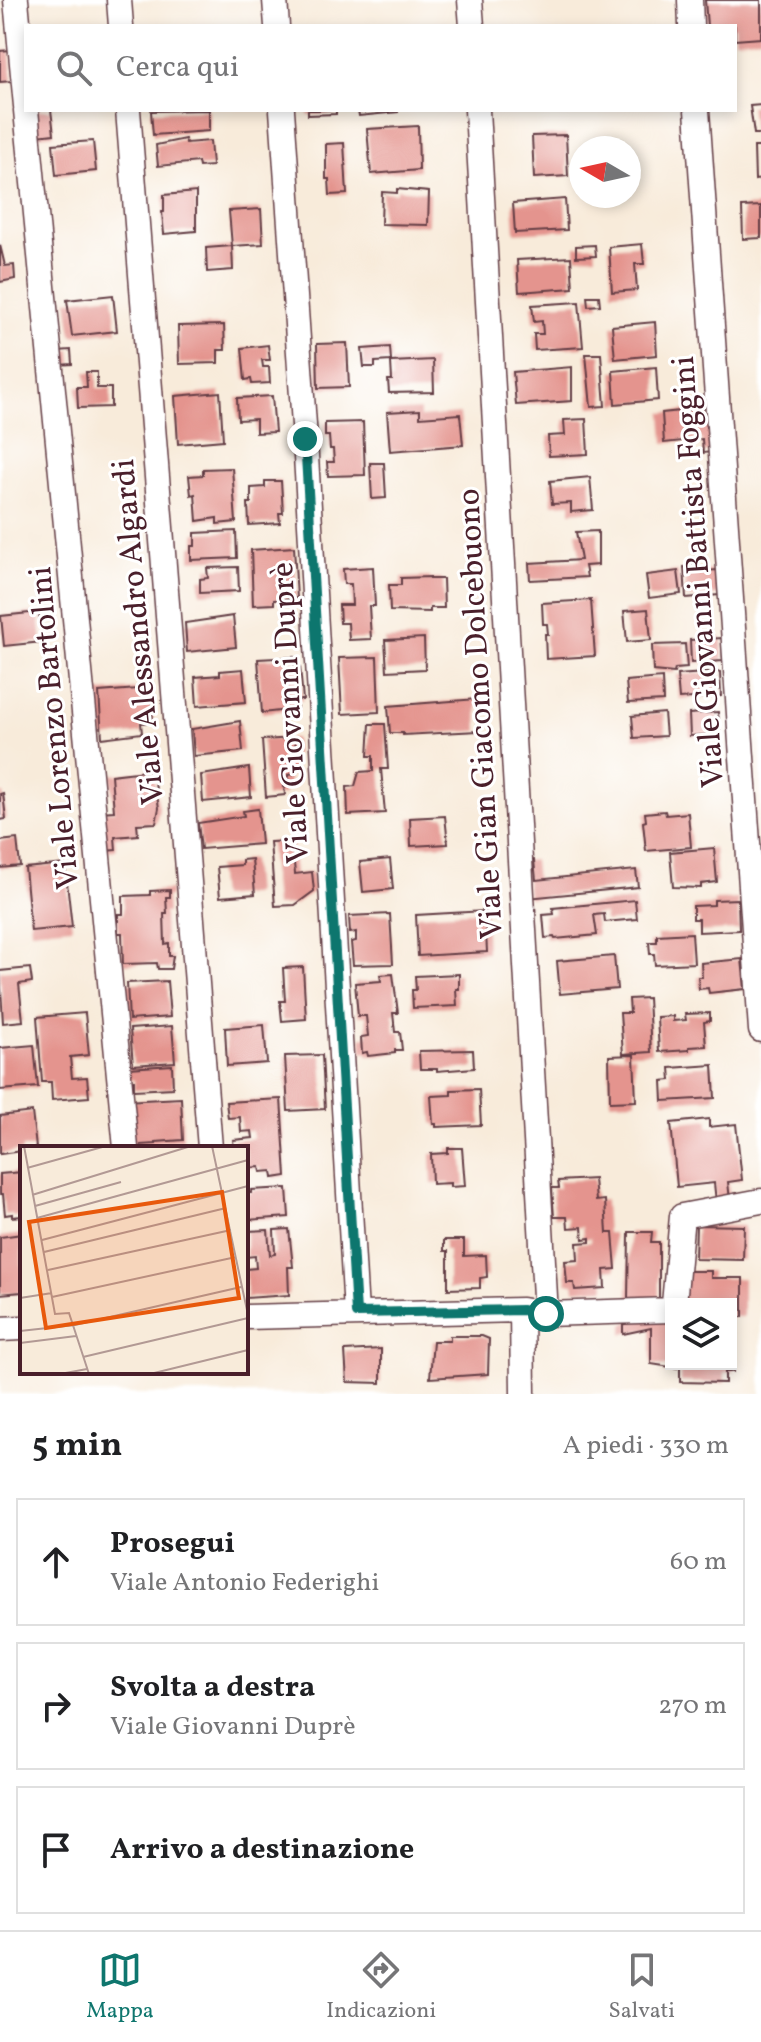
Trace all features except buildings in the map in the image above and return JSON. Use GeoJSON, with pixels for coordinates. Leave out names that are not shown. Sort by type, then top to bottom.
{"type":"FeatureCollection","features":[{"type":"Feature","properties":{"kind":"street"},"geometry":{"type":"LineString","coordinates":[[119,0],[121,24]]}},
{"type":"Feature","properties":{"kind":"street"},"geometry":{"type":"LineString","coordinates":[[275,0],[277,24]]}},
{"type":"Feature","properties":{"kind":"street"},"geometry":{"type":"LineString","coordinates":[[470,0],[472,24]]}},
{"type":"Feature","properties":{"kind":"street"},"geometry":{"type":"LineString","coordinates":[[690,0],[691,24]]}},
{"type":"Feature","properties":{"kind":"street","name":"Viale Lorenzo Bartolini"},"geometry":{"type":"LineString","coordinates":[[16,1],[24,87]]}},
{"type":"Feature","properties":{"kind":"street","name":"Viale Lorenzo Bartolini"},"geometry":{"type":"LineString","coordinates":[[26,112],[126,1146]]}},
{"type":"Feature","properties":{"kind":"street","name":"Viale Alessandro Algardi"},"geometry":{"type":"LineString","coordinates":[[128,112],[210,1146]]}},
{"type":"Feature","properties":{"kind":"street","name":"Viale Giovanni Duprè"},"geometry":{"type":"LineString","coordinates":[[282,112],[308,487],[356,1313]]}},
{"type":"Feature","properties":{"kind":"street","name":"Viale Gian Giacomo Dolcebuono"},"geometry":{"type":"LineString","coordinates":[[477,112],[543,1291],[534,1312],[523,1394]]}},
{"type":"Feature","properties":{"kind":"street","name":"Viale Giovanni Battista Foggini"},"geometry":{"type":"LineString","coordinates":[[697,112],[761,1030]]}},
{"type":"Feature","properties":{"kind":"street"},"geometry":{"type":"LineString","coordinates":[[675,1298],[682,1216],[761,1201]]}},
{"type":"Feature","properties":{"kind":"street"},"geometry":{"type":"LineString","coordinates":[[248,1317],[665,1310]]}},
{"type":"Feature","properties":{"kind":"street"},"geometry":{"type":"LineString","coordinates":[[0,1329],[20,1328]]}},
{"type":"Feature","properties":{"kind":"route"},"geometry":{"type":"LineString","coordinates":[[305,439],[356,1313],[522,1310],[546,1314]]}}]}
